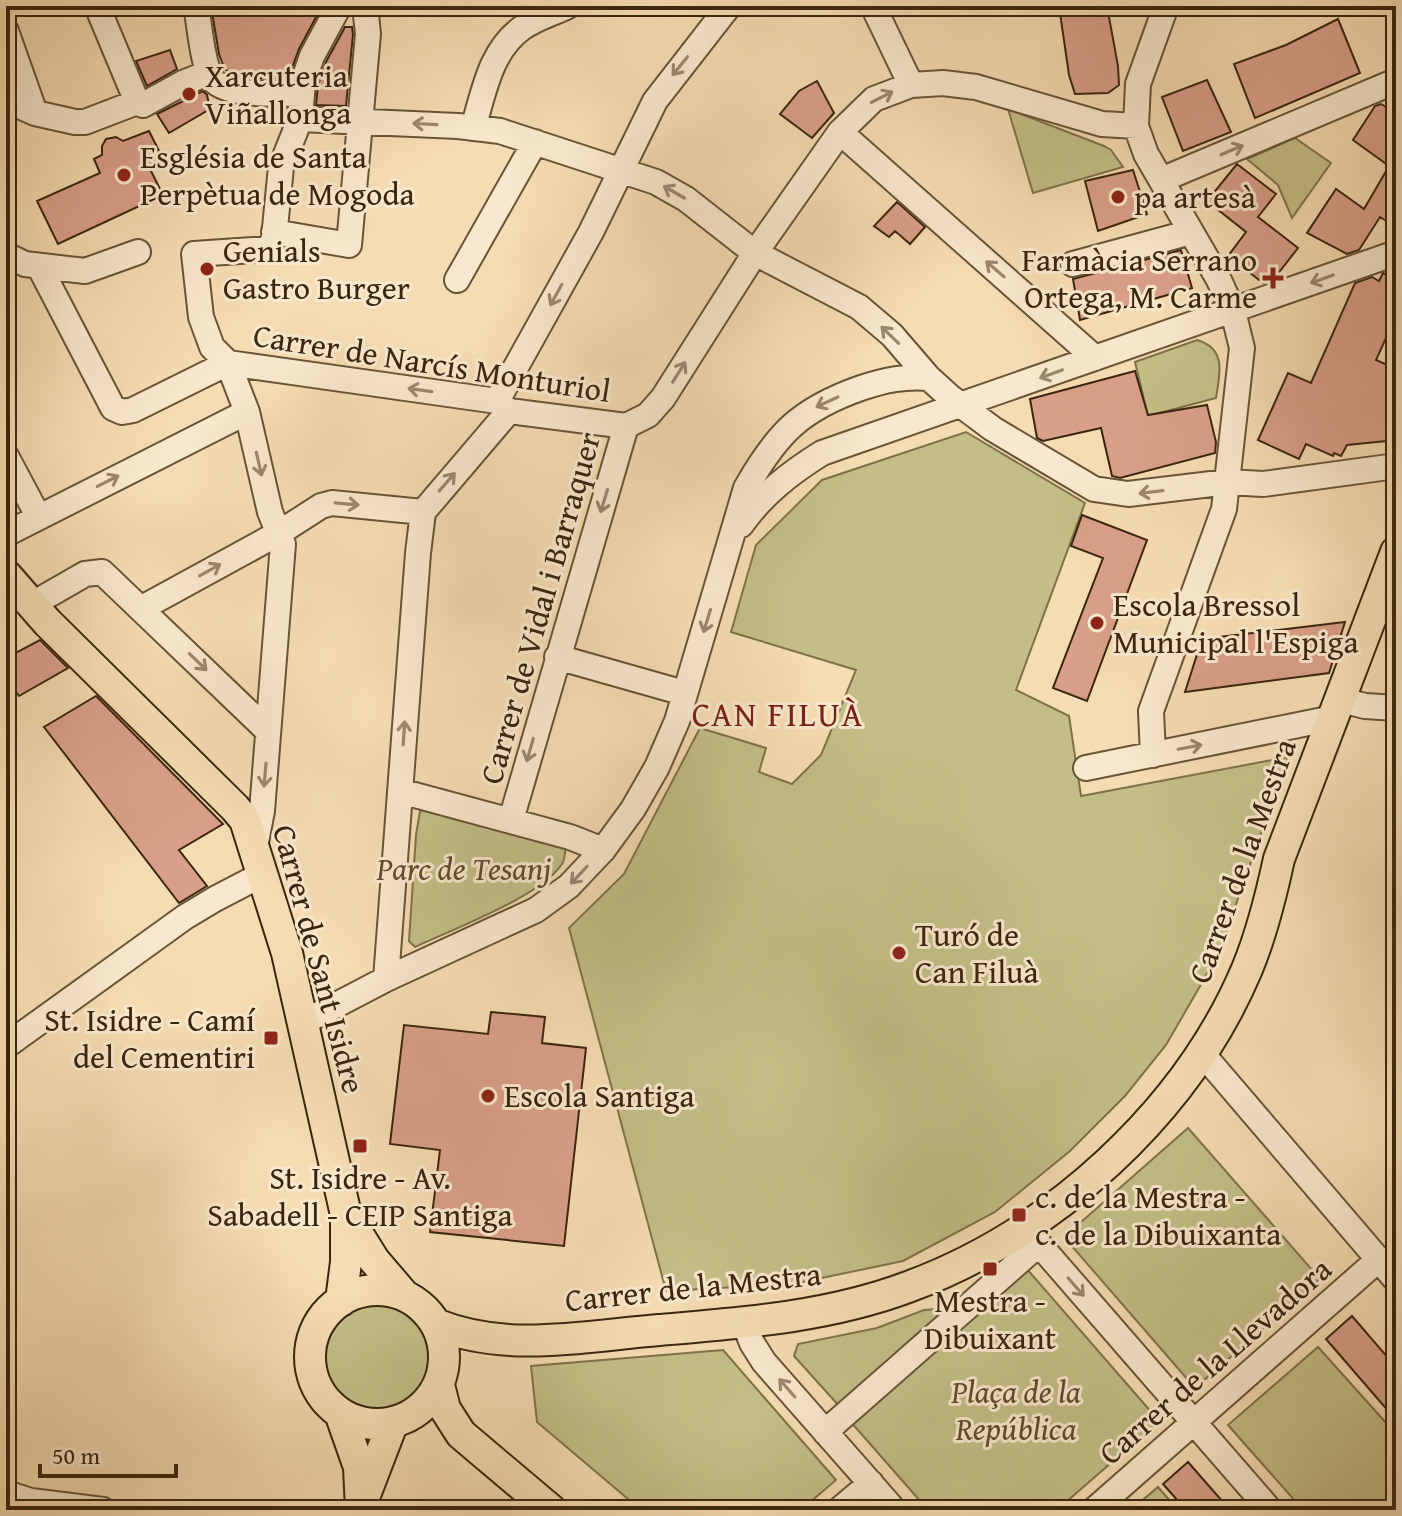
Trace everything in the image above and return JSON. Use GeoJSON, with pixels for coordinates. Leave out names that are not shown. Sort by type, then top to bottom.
{"type":"FeatureCollection","features":[{"type":"Feature","properties":{"kind":"main road","name":"Carrer de la Mestra"},"geometry":{"type":"LineString","coordinates":[[441,1378],[477,1352],[508,1342],[744,1323],[824,1311],[909,1287],[1032,1236],[1127,1144],[1201,1052],[1228,1008],[1247,969],[1270,903],[1279,859],[1396,552]]}},
{"type":"Feature","properties":{"kind":"main road","name":"Carrer de Sant Isidre"},"geometry":{"type":"LineString","coordinates":[[6,575],[31,605],[245,820],[304,1022],[346,1215],[346,1262],[341,1301]]}},
{"type":"Feature","properties":{"kind":"main road","name":"Carrer de Sant Isidre"},"geometry":{"type":"LineString","coordinates":[[346,1215],[374,1260],[403,1294]]}},
{"type":"Feature","properties":{"kind":"main road"},"geometry":{"type":"LineString","coordinates":[[461,1434],[401,1419],[361,1422],[340,1413],[327,1401],[314,1377],[311,1362],[315,1329],[324,1314],[362,1291],[377,1290],[403,1294],[425,1309],[438,1325],[444,1349],[441,1378],[445,1409],[461,1434],[551,1510]]}},
{"type":"Feature","properties":{"kind":"main road","name":"Carrer de la Mestra"},"geometry":{"type":"LineString","coordinates":[[438,1325],[466,1335],[508,1342]]}},
{"type":"Feature","properties":{"kind":"main road"},"geometry":{"type":"LineString","coordinates":[[362,1505],[401,1419],[430,1398],[441,1378]]}},
{"type":"Feature","properties":{"kind":"main road"},"geometry":{"type":"LineString","coordinates":[[340,1413],[354,1448],[362,1505]]}},
{"type":"Feature","properties":{"kind":"street"},"geometry":{"type":"LineString","coordinates":[[97,6],[137,102],[143,105],[208,73]]}},
{"type":"Feature","properties":{"kind":"street"},"geometry":{"type":"LineString","coordinates":[[196,6],[208,73],[219,87],[232,91],[302,94]]}},
{"type":"Feature","properties":{"kind":"street"},"geometry":{"type":"LineString","coordinates":[[6,1046],[259,860],[284,557],[270,512],[247,412],[228,363],[212,347],[201,317],[194,254],[269,249],[274,232],[281,167],[300,119],[302,94],[312,56],[339,6]]}},
{"type":"Feature","properties":{"kind":"street"},"geometry":{"type":"LineString","coordinates":[[274,232],[349,245],[368,34],[365,6]]}},
{"type":"Feature","properties":{"kind":"street"},"geometry":{"type":"LineString","coordinates":[[473,128],[497,56],[523,27],[568,6]]}},
{"type":"Feature","properties":{"kind":"street"},"geometry":{"type":"LineString","coordinates":[[386,979],[423,512],[503,406],[666,83],[729,6]]}},
{"type":"Feature","properties":{"kind":"street"},"geometry":{"type":"LineString","coordinates":[[873,6],[911,85]]}},
{"type":"Feature","properties":{"kind":"street"},"geometry":{"type":"LineString","coordinates":[[1153,755],[1151,711],[1224,509],[1242,348],[1233,311],[1219,280],[1146,154],[1136,126],[1138,84],[1166,6]]}},
{"type":"Feature","properties":{"kind":"street"},"geometry":{"type":"LineString","coordinates":[[6,31],[35,113]]}},
{"type":"Feature","properties":{"kind":"street"},"geometry":{"type":"LineString","coordinates":[[1161,180],[1396,81]]}},
{"type":"Feature","properties":{"kind":"street","name":"Carrer de Vidal i Barraquer"},"geometry":{"type":"LineString","coordinates":[[511,820],[626,426],[648,415],[663,398],[755,253],[840,132],[874,99],[911,85],[943,83],[976,87],[1102,124],[1136,126]]}},
{"type":"Feature","properties":{"kind":"street"},"geometry":{"type":"LineString","coordinates":[[6,100],[35,113],[85,122],[137,102]]}},
{"type":"Feature","properties":{"kind":"street"},"geometry":{"type":"LineString","coordinates":[[6,120],[35,113]]}},
{"type":"Feature","properties":{"kind":"street"},"geometry":{"type":"LineString","coordinates":[[300,119],[500,131],[656,182],[686,199],[755,253],[859,307],[892,335],[929,378],[960,405],[993,429],[1104,492],[1128,494],[1228,482],[1263,484],[1396,466]]}},
{"type":"Feature","properties":{"kind":"street"},"geometry":{"type":"LineString","coordinates":[[840,132],[1095,358]]}},
{"type":"Feature","properties":{"kind":"street"},"geometry":{"type":"LineString","coordinates":[[457,280],[535,142]]}},
{"type":"Feature","properties":{"kind":"street"},"geometry":{"type":"LineString","coordinates":[[1073,264],[1191,232]]}},
{"type":"Feature","properties":{"kind":"street"},"geometry":{"type":"LineString","coordinates":[[6,255],[25,264],[85,271],[138,252]]}},
{"type":"Feature","properties":{"kind":"street"},"geometry":{"type":"LineString","coordinates":[[733,537],[752,509],[786,476],[822,453],[1396,253]]}},
{"type":"Feature","properties":{"kind":"street"},"geometry":{"type":"LineString","coordinates":[[39,266],[113,408],[122,412],[133,410],[228,363]]}},
{"type":"Feature","properties":{"kind":"street","name":"Carrer de Narcís Monturiol"},"geometry":{"type":"LineString","coordinates":[[228,363],[626,426]]}},
{"type":"Feature","properties":{"kind":"street"},"geometry":{"type":"LineString","coordinates":[[304,1022],[386,979],[536,910],[569,886],[603,850],[633,809],[657,767],[677,721],[746,488],[764,456],[791,426],[816,406],[867,386],[904,376],[929,378]]}},
{"type":"Feature","properties":{"kind":"street"},"geometry":{"type":"LineString","coordinates":[[6,534],[247,412]]}},
{"type":"Feature","properties":{"kind":"street"},"geometry":{"type":"LineString","coordinates":[[6,456],[38,516]]}},
{"type":"Feature","properties":{"kind":"street"},"geometry":{"type":"LineString","coordinates":[[142,608],[279,533],[321,506],[332,503],[423,512]]}},
{"type":"Feature","properties":{"kind":"street"},"geometry":{"type":"LineString","coordinates":[[31,605],[95,571],[102,572],[268,731]]}},
{"type":"Feature","properties":{"kind":"street"},"geometry":{"type":"LineString","coordinates":[[557,657],[684,693]]}},
{"type":"Feature","properties":{"kind":"street"},"geometry":{"type":"LineString","coordinates":[[1086,768],[1153,755],[1337,709],[1365,706],[1396,708]]}},
{"type":"Feature","properties":{"kind":"street"},"geometry":{"type":"LineString","coordinates":[[400,791],[570,837],[603,850]]}},
{"type":"Feature","properties":{"kind":"street"},"geometry":{"type":"LineString","coordinates":[[1201,1052],[1396,1280]]}},
{"type":"Feature","properties":{"kind":"street"},"geometry":{"type":"LineString","coordinates":[[825,1432],[1032,1236],[1270,1510]]}},
{"type":"Feature","properties":{"kind":"street","name":"Carrer de la Llevadora"},"geometry":{"type":"LineString","coordinates":[[1094,1510],[1378,1260]]}},
{"type":"Feature","properties":{"kind":"street"},"geometry":{"type":"LineString","coordinates":[[744,1323],[764,1362],[894,1510]]}},
{"type":"Feature","properties":{"kind":"street"},"geometry":{"type":"LineString","coordinates":[[839,1510],[871,1483]]}},
{"type":"Feature","properties":{"kind":"street"},"geometry":{"type":"LineString","coordinates":[[6,1493],[31,1501],[103,1510]]}},
{"type":"Feature","properties":{"kind":"green space"},"geometry":{"type":"Polygon","coordinates":[[[1008,109],[1104,146],[1111,150],[1123,167],[1033,193],[1008,109]]]}},
{"type":"Feature","properties":{"kind":"green space"},"geometry":{"type":"Polygon","coordinates":[[[1295,138],[1331,163],[1292,218],[1278,185],[1247,159],[1295,138]]]}},
{"type":"Feature","properties":{"kind":"green space"},"geometry":{"type":"Polygon","coordinates":[[[1197,340],[1207,344],[1217,356],[1220,371],[1216,398],[1148,416],[1135,362],[1197,340]]]}},
{"type":"Feature","properties":{"kind":"green space"},"geometry":{"type":"Polygon","coordinates":[[[966,432],[1085,503],[1016,690],[1069,716],[1081,796],[1288,757],[1218,955],[1166,1045],[1125,1096],[1070,1151],[995,1212],[903,1261],[793,1284],[666,1291],[569,928],[624,874],[700,728],[766,748],[759,772],[792,784],[821,755],[856,670],[731,632],[756,545],[822,480],[966,432]]]}},
{"type":"Feature","properties":{"kind":"green space","name":"Parc de Tesanj"},"geometry":{"type":"Polygon","coordinates":[[[430,808],[566,846],[563,862],[551,876],[516,900],[415,947],[409,941],[416,835],[420,811],[430,808]]]}},
{"type":"Feature","properties":{"kind":"green space"},"geometry":{"type":"Polygon","coordinates":[[[1188,1128],[1320,1279],[1195,1388],[1064,1237],[1188,1128]]]}},
{"type":"Feature","properties":{"kind":"green space","name":"Plaça de la República"},"geometry":{"type":"Polygon","coordinates":[[[1027,1269],[1159,1421],[1057,1510],[928,1510],[850,1421],[1027,1269]]]}},
{"type":"Feature","properties":{"kind":"green space"},"geometry":{"type":"Polygon","coordinates":[[[377,1290],[403,1295],[424,1310],[439,1331],[444,1357],[439,1383],[424,1404],[403,1419],[377,1424],[351,1419],[330,1404],[315,1383],[310,1357],[315,1331],[330,1310],[351,1295],[377,1290]]]}},
{"type":"Feature","properties":{"kind":"green space"},"geometry":{"type":"Polygon","coordinates":[[[938,1309],[942,1316],[840,1407],[794,1356],[798,1344],[877,1328],[924,1310],[938,1309]]]}},
{"type":"Feature","properties":{"kind":"green space"},"geometry":{"type":"Polygon","coordinates":[[[1318,1347],[1396,1434],[1396,1510],[1303,1510],[1228,1425],[1318,1347]]]}},
{"type":"Feature","properties":{"kind":"green space"},"geometry":{"type":"Polygon","coordinates":[[[723,1350],[836,1480],[801,1510],[641,1510],[537,1422],[531,1366],[723,1350]]]}},
{"type":"Feature","properties":{"kind":"green space","name":"Plaça de la República"},"geometry":{"type":"Polygon","coordinates":[[[1158,1487],[1178,1510],[1131,1510],[1158,1487]]]}},
{"type":"Feature","properties":{"kind":"building"},"geometry":{"type":"Polygon","coordinates":[[[211,6],[322,6],[299,49],[288,79],[252,78],[225,70],[219,54],[211,6]]]}},
{"type":"Feature","properties":{"kind":"building"},"geometry":{"type":"Polygon","coordinates":[[[1059,6],[1107,6],[1119,85],[1108,93],[1075,94],[1069,75],[1059,6]]]}},
{"type":"Feature","properties":{"kind":"building"},"geometry":{"type":"Polygon","coordinates":[[[1338,19],[1360,73],[1255,118],[1234,64],[1286,45],[1338,19]]]}},
{"type":"Feature","properties":{"kind":"building"},"geometry":{"type":"Polygon","coordinates":[[[345,27],[352,27],[353,34],[346,106],[316,105],[318,85],[326,62],[345,27]]]}},
{"type":"Feature","properties":{"kind":"building"},"geometry":{"type":"Polygon","coordinates":[[[170,50],[177,69],[147,86],[136,61],[170,50]]]}},
{"type":"Feature","properties":{"kind":"building"},"geometry":{"type":"Polygon","coordinates":[[[1207,80],[1231,132],[1183,151],[1162,97],[1207,80]]]}},
{"type":"Feature","properties":{"kind":"building"},"geometry":{"type":"Polygon","coordinates":[[[817,81],[834,113],[812,138],[780,114],[799,91],[817,81]]]}},
{"type":"Feature","properties":{"kind":"building","name":"Xarcuteria Viñallonga"},"geometry":{"type":"Polygon","coordinates":[[[203,91],[210,109],[169,133],[157,114],[203,91]]]}},
{"type":"Feature","properties":{"kind":"building"},"geometry":{"type":"Polygon","coordinates":[[[1381,104],[1396,113],[1396,227],[1380,217],[1359,250],[1347,254],[1307,233],[1336,189],[1364,209],[1389,166],[1353,140],[1375,106],[1381,104]]]}},
{"type":"Feature","properties":{"kind":"building"},"geometry":{"type":"Polygon","coordinates":[[[149,131],[164,161],[149,167],[163,195],[58,244],[37,201],[100,173],[94,159],[102,155],[106,139],[116,137],[123,141],[149,131]]]}},
{"type":"Feature","properties":{"kind":"building"},"geometry":{"type":"Polygon","coordinates":[[[1237,164],[1276,194],[1258,217],[1298,248],[1273,280],[1263,283],[1228,256],[1246,232],[1207,201],[1237,164]]]}},
{"type":"Feature","properties":{"kind":"building"},"geometry":{"type":"Polygon","coordinates":[[[1133,170],[1147,214],[1098,231],[1085,181],[1133,170]]]}},
{"type":"Feature","properties":{"kind":"building"},"geometry":{"type":"Polygon","coordinates":[[[897,202],[925,227],[910,244],[895,231],[889,237],[874,226],[897,202]]]}},
{"type":"Feature","properties":{"kind":"building"},"geometry":{"type":"Polygon","coordinates":[[[1181,250],[1192,288],[1080,320],[1073,279],[1181,250]]]}},
{"type":"Feature","properties":{"kind":"building"},"geometry":{"type":"Polygon","coordinates":[[[1383,273],[1396,279],[1396,316],[1376,360],[1392,367],[1388,376],[1396,380],[1396,440],[1347,445],[1341,456],[1334,453],[1333,456],[1306,444],[1299,459],[1258,440],[1288,373],[1311,383],[1355,283],[1372,277],[1379,281],[1383,273]]]}},
{"type":"Feature","properties":{"kind":"building"},"geometry":{"type":"Polygon","coordinates":[[[1135,371],[1148,415],[1207,405],[1216,442],[1215,453],[1120,478],[1112,476],[1101,428],[1043,441],[1037,438],[1030,399],[1135,371]]]}},
{"type":"Feature","properties":{"kind":"building","name":"Escola Bressol Municipal l'Espiga"},"geometry":{"type":"Polygon","coordinates":[[[1082,515],[1147,540],[1087,701],[1053,688],[1103,558],[1071,546],[1082,515]]]}},
{"type":"Feature","properties":{"kind":"building"},"geometry":{"type":"Polygon","coordinates":[[[1345,622],[1329,673],[1185,692],[1202,639],[1345,622]]]}},
{"type":"Feature","properties":{"kind":"building"},"geometry":{"type":"Polygon","coordinates":[[[40,640],[68,668],[19,696],[6,678],[6,658],[40,640]]]}},
{"type":"Feature","properties":{"kind":"building"},"geometry":{"type":"Polygon","coordinates":[[[96,696],[223,824],[179,850],[207,886],[179,903],[44,727],[96,696]]]}},
{"type":"Feature","properties":{"kind":"building","name":"Escola Santiga"},"geometry":{"type":"Polygon","coordinates":[[[491,1012],[545,1017],[542,1043],[586,1048],[564,1246],[430,1232],[440,1150],[390,1144],[404,1025],[488,1034],[491,1012]]]}},
{"type":"Feature","properties":{"kind":"building"},"geometry":{"type":"Polygon","coordinates":[[[1352,1316],[1396,1367],[1396,1420],[1326,1339],[1352,1316]]]}},
{"type":"Feature","properties":{"kind":"building"},"geometry":{"type":"Polygon","coordinates":[[[1188,1462],[1230,1510],[1186,1510],[1163,1484],[1188,1462]]]}},
{"type":"Feature","properties":{"kind":"place","name":"Xarcuteria Viñallonga"},"geometry":{"type":"Point","coordinates":[189,94]}},
{"type":"Feature","properties":{"kind":"place","name":"Església de Santa Perpètua de Mogoda"},"geometry":{"type":"Point","coordinates":[124,175]}},
{"type":"Feature","properties":{"kind":"place","name":"pa artesà"},"geometry":{"type":"Point","coordinates":[1118,197]}},
{"type":"Feature","properties":{"kind":"place","name":"Genials Gastro Burger"},"geometry":{"type":"Point","coordinates":[207,269]}},
{"type":"Feature","properties":{"kind":"place","name":"Farmàcia Serrano Ortega, M. Carme"},"geometry":{"type":"Point","coordinates":[1273,278]}},
{"type":"Feature","properties":{"kind":"place","name":"Escola Bressol Municipal l'Espiga"},"geometry":{"type":"Point","coordinates":[1097,623]}},
{"type":"Feature","properties":{"kind":"place","name":"Turó de Can Filuà"},"geometry":{"type":"Point","coordinates":[899,953]}},
{"type":"Feature","properties":{"kind":"place","name":"St. Isidre - Camí del Cementiri"},"geometry":{"type":"Point","coordinates":[271,1038]}},
{"type":"Feature","properties":{"kind":"place","name":"Escola Santiga"},"geometry":{"type":"Point","coordinates":[488,1096]}},
{"type":"Feature","properties":{"kind":"place","name":"St. Isidre - Av. Sabadell - CEIP Santiga"},"geometry":{"type":"Point","coordinates":[360,1146]}},
{"type":"Feature","properties":{"kind":"place","name":"c. de la Mestra - c. de la Dibuixanta"},"geometry":{"type":"Point","coordinates":[1019,1215]}},
{"type":"Feature","properties":{"kind":"place","name":"Mestra - Dibuixant"},"geometry":{"type":"Point","coordinates":[990,1269]}},
{"type":"Feature","properties":{"kind":"district","name":"CAN FILUÀ"},"geometry":{"type":"Point","coordinates":[778,714]}}]}
